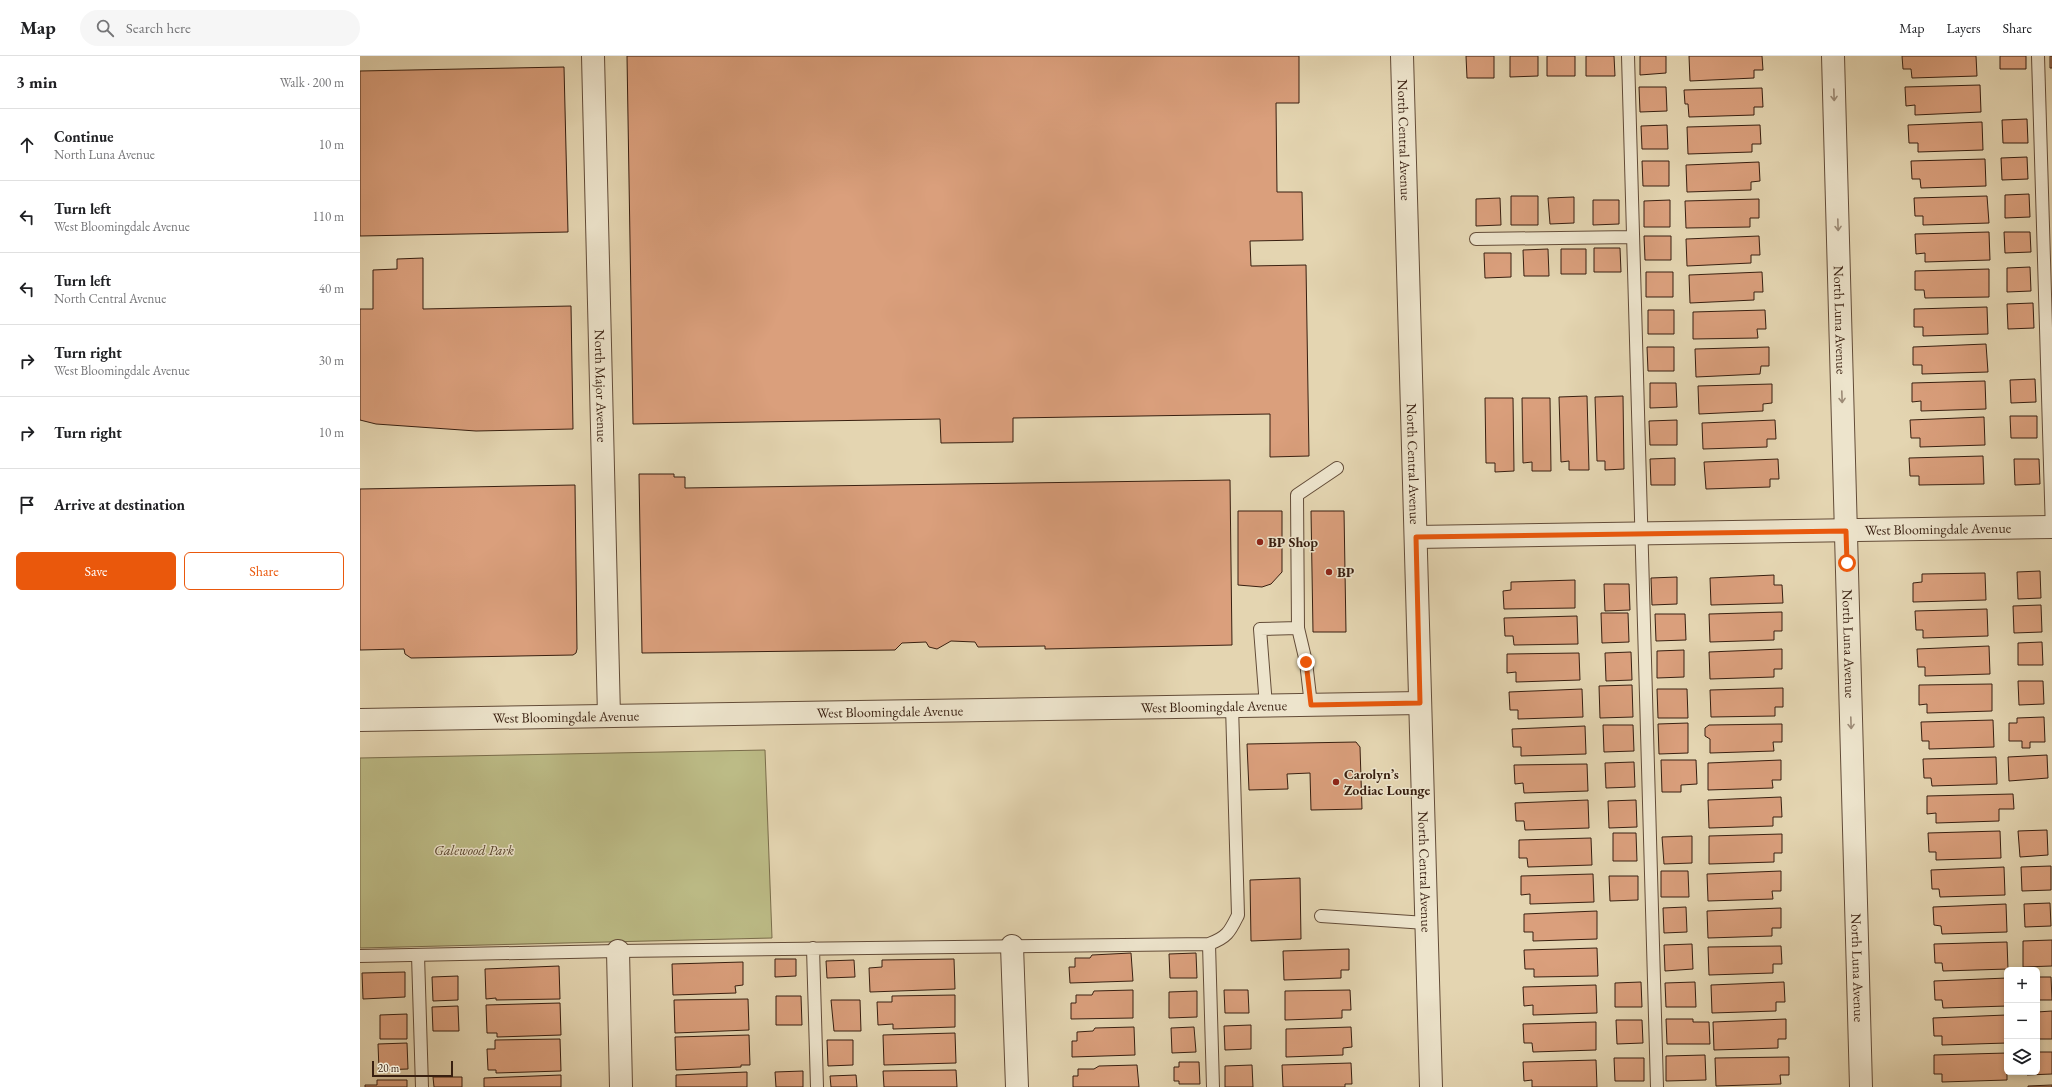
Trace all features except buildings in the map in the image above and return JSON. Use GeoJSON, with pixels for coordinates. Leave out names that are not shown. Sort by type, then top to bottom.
{"type":"FeatureCollection","features":[{"type":"Feature","properties":{"kind":"street","name":"North Major Avenue"},"geometry":{"type":"LineString","coordinates":[[593,56],[609,716]]}},
{"type":"Feature","properties":{"kind":"street","name":"North Central Avenue"},"geometry":{"type":"LineString","coordinates":[[1402,56],[1431,1087]]}},
{"type":"Feature","properties":{"kind":"street","name":"North Luna Avenue"},"geometry":{"type":"LineString","coordinates":[[1833,56],[1861,1087]]}},
{"type":"Feature","properties":{"kind":"street","name":"West Bloomingdale Avenue"},"geometry":{"type":"LineString","coordinates":[[1416,537],[2052,527]]}},
{"type":"Feature","properties":{"kind":"street","name":"West Bloomingdale Avenue"},"geometry":{"type":"LineString","coordinates":[[360,720],[1420,703]]}},
{"type":"Feature","properties":{"kind":"street"},"geometry":{"type":"LineString","coordinates":[[1012,946],[1017,1087]]}},
{"type":"Feature","properties":{"kind":"street"},"geometry":{"type":"LineString","coordinates":[[618,951],[621,1087]]}},
{"type":"Feature","properties":{"kind":"lane"},"geometry":{"type":"LineString","coordinates":[[1628,56],[1657,1087]]}},
{"type":"Feature","properties":{"kind":"lane"},"geometry":{"type":"LineString","coordinates":[[2038,56],[2052,533]]}},
{"type":"Feature","properties":{"kind":"lane"},"geometry":{"type":"LineString","coordinates":[[1476,239],[1633,237]]}},
{"type":"Feature","properties":{"kind":"lane"},"geometry":{"type":"LineString","coordinates":[[1311,705],[1306,662],[1298,628],[1297,495],[1337,468]]}},
{"type":"Feature","properties":{"kind":"lane"},"geometry":{"type":"LineString","coordinates":[[1266,706],[1260,629],[1298,628]]}},
{"type":"Feature","properties":{"kind":"lane"},"geometry":{"type":"LineString","coordinates":[[360,956],[813,948],[1209,944],[1221,940],[1229,933],[1238,915],[1232,706]]}},
{"type":"Feature","properties":{"kind":"lane"},"geometry":{"type":"LineString","coordinates":[[1321,916],[1426,923]]}},
{"type":"Feature","properties":{"kind":"lane"},"geometry":{"type":"LineString","coordinates":[[1209,944],[1213,1087]]}},
{"type":"Feature","properties":{"kind":"lane"},"geometry":{"type":"LineString","coordinates":[[813,948],[817,1087]]}},
{"type":"Feature","properties":{"kind":"lane"},"geometry":{"type":"LineString","coordinates":[[418,955],[422,1087]]}},
{"type":"Feature","properties":{"kind":"green space","name":"Galewood Park"},"geometry":{"type":"Polygon","coordinates":[[[765,750],[772,938],[360,948],[360,758],[765,750]]]}},
{"type":"Feature","properties":{"kind":"place","name":"BP Shop"},"geometry":{"type":"Point","coordinates":[1260,542]}},
{"type":"Feature","properties":{"kind":"place","name":"BP"},"geometry":{"type":"Point","coordinates":[1329,572]}},
{"type":"Feature","properties":{"kind":"place","name":"Carolyn’s Zodiac Lounge"},"geometry":{"type":"Point","coordinates":[1336,782]}},
{"type":"Feature","properties":{"kind":"route"},"geometry":{"type":"LineString","coordinates":[[1306,662],[1311,705],[1420,703],[1416,537],[1846,531],[1847,563]]}}]}
